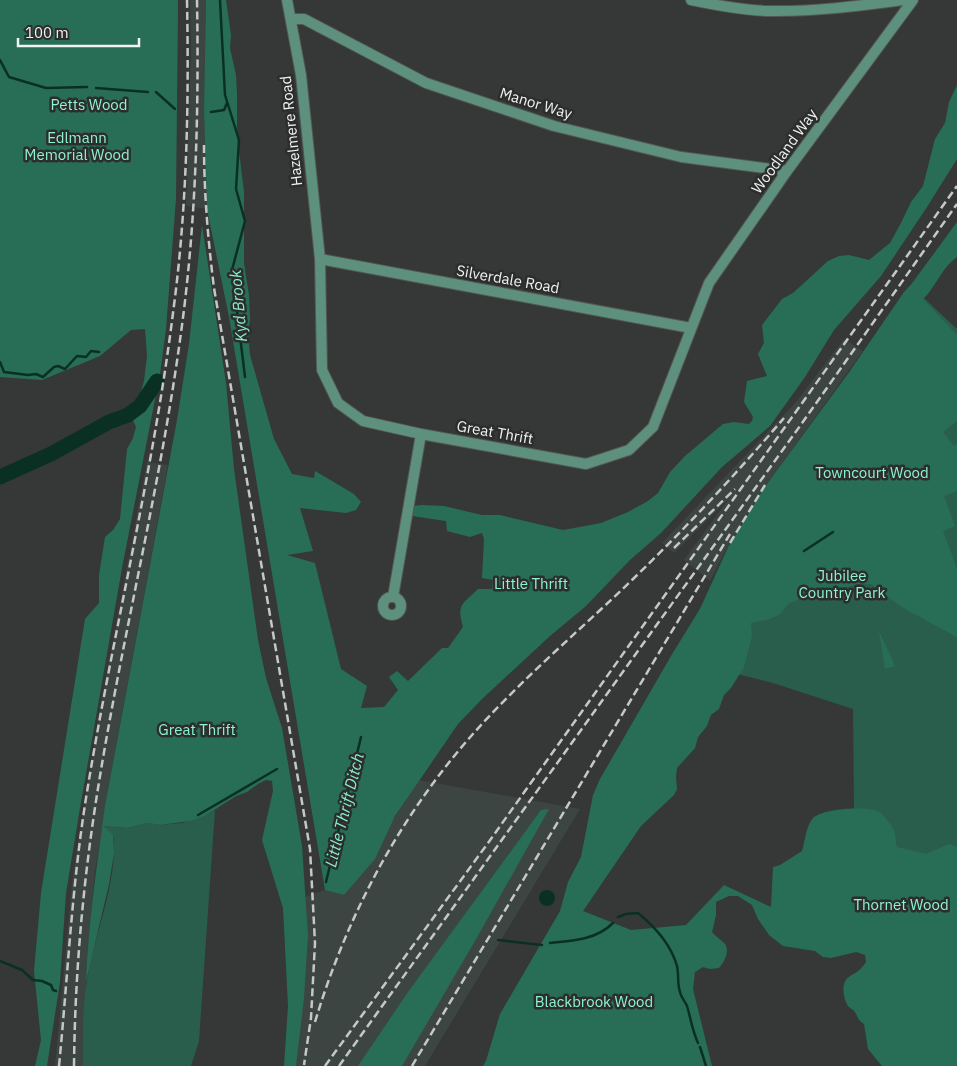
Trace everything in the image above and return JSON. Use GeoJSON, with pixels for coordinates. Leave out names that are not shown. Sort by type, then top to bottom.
{"type":"FeatureCollection","features":[{"type":"Feature","properties":{"kind":"street","name":"Hazelmere Road"},"geometry":{"type":"LineString","coordinates":[[288,0],[301,75],[320,259]]}},
{"type":"Feature","properties":{"kind":"street"},"geometry":{"type":"LineString","coordinates":[[691,0],[766,11],[808,11],[844,4],[903,0]]}},
{"type":"Feature","properties":{"kind":"street","name":"Woodland Way"},"geometry":{"type":"LineString","coordinates":[[691,328],[709,283],[787,171],[913,0]]}},
{"type":"Feature","properties":{"kind":"street","name":"Manor Way"},"geometry":{"type":"LineString","coordinates":[[291,19],[304,18],[426,83],[554,126],[681,157],[787,171]]}},
{"type":"Feature","properties":{"kind":"street","name":"Silverdale Road"},"geometry":{"type":"LineString","coordinates":[[320,259],[691,328]]}},
{"type":"Feature","properties":{"kind":"street","name":"Great Thrift"},"geometry":{"type":"LineString","coordinates":[[320,259],[322,370],[338,403],[363,422],[421,434],[586,464],[628,450],[652,427],[691,328]]}},
{"type":"Feature","properties":{"kind":"street"},"geometry":{"type":"LineString","coordinates":[[394,597],[421,434]]}},
{"type":"Feature","properties":{"kind":"shaded area"},"geometry":{"type":"Polygon","coordinates":[[[190,0],[206,0],[204,111],[207,209],[186,206],[191,50],[190,0]]]}},
{"type":"Feature","properties":{"kind":"shaded area"},"geometry":{"type":"Polygon","coordinates":[[[844,339],[863,351],[764,488],[728,546],[710,581],[684,560],[730,497],[674,553],[662,543],[796,402],[844,339]]]}},
{"type":"Feature","properties":{"kind":"shaded area"},"geometry":{"type":"Polygon","coordinates":[[[147,462],[168,465],[95,871],[88,945],[83,1066],[55,1066],[73,874],[103,694],[147,462]]]}},
{"type":"Feature","properties":{"kind":"shaded area"},"geometry":{"type":"Polygon","coordinates":[[[419,780],[580,809],[425,1066],[289,1066],[302,898],[325,890],[344,895],[419,780]]]}},
{"type":"Feature","properties":{"kind":"shaded area"},"geometry":{"type":"Polygon","coordinates":[[[544,890],[550,890],[555,895],[553,904],[544,906],[539,901],[539,895],[544,890]]]}},
{"type":"Feature","properties":{"kind":"green space","name":"Petts Wood"},"geometry":{"type":"Polygon","coordinates":[[[0,0],[178,0],[176,199],[166,329],[160,374],[122,568],[66,893],[60,982],[47,1066],[35,1066],[41,1040],[34,971],[41,893],[85,619],[99,603],[99,575],[105,537],[113,530],[120,519],[127,449],[136,427],[133,420],[144,381],[147,356],[145,329],[131,330],[100,356],[42,380],[0,377],[0,0]]]}},
{"type":"Feature","properties":{"kind":"green space","name":"Little Thrift"},"geometry":{"type":"Polygon","coordinates":[[[206,0],[226,0],[231,35],[230,48],[236,75],[237,135],[244,192],[244,263],[249,295],[250,320],[248,332],[250,355],[274,439],[292,474],[314,478],[315,471],[354,494],[361,502],[356,510],[346,513],[300,508],[313,551],[287,555],[315,563],[341,669],[367,686],[361,708],[384,707],[398,690],[389,677],[397,671],[408,681],[442,648],[448,648],[463,627],[460,613],[462,605],[478,589],[492,589],[493,580],[482,578],[484,539],[482,533],[470,537],[447,531],[446,521],[412,516],[412,506],[444,506],[482,515],[500,515],[563,530],[601,523],[628,512],[658,493],[670,472],[685,456],[723,424],[734,422],[749,424],[753,417],[744,402],[747,381],[767,376],[758,354],[764,343],[762,325],[782,299],[793,293],[828,261],[839,256],[849,255],[869,260],[890,243],[911,202],[923,186],[935,139],[945,123],[949,102],[957,85],[957,159],[881,276],[834,330],[805,377],[770,426],[722,467],[661,533],[630,560],[586,606],[550,636],[458,724],[395,816],[375,859],[344,895],[325,890],[229,317],[207,209],[204,111],[206,0]]]}},
{"type":"Feature","properties":{"kind":"green space"},"geometry":{"type":"Polygon","coordinates":[[[957,222],[957,257],[947,266],[923,299],[957,335],[957,421],[943,432],[954,446],[957,444],[957,491],[944,496],[955,526],[943,531],[957,569],[957,637],[903,608],[871,584],[859,584],[802,598],[788,604],[780,614],[770,619],[751,623],[752,636],[744,667],[731,688],[724,695],[719,709],[711,715],[707,726],[698,737],[695,748],[677,768],[677,789],[674,795],[641,826],[583,911],[631,930],[686,925],[724,885],[771,907],[773,867],[780,865],[802,851],[807,829],[813,818],[826,812],[857,808],[881,813],[895,832],[897,847],[926,854],[949,844],[957,847],[957,1066],[882,1066],[868,1049],[864,1024],[847,1004],[844,994],[844,983],[866,962],[865,955],[856,952],[831,958],[823,957],[815,951],[783,946],[769,935],[758,919],[752,905],[738,896],[729,896],[716,902],[716,915],[712,932],[725,944],[727,950],[726,957],[719,968],[710,969],[703,967],[695,972],[693,989],[712,1066],[483,1066],[500,1014],[560,911],[568,882],[581,857],[593,795],[600,779],[700,609],[729,546],[764,488],[850,371],[904,292],[957,222]]]}},
{"type":"Feature","properties":{"kind":"green space","name":"Great Thrift"},"geometry":{"type":"Polygon","coordinates":[[[202,225],[226,383],[234,469],[258,640],[266,678],[282,728],[302,846],[308,935],[304,998],[296,1066],[284,1066],[288,1006],[283,908],[262,840],[273,791],[272,781],[266,780],[205,816],[190,821],[160,825],[148,823],[127,828],[103,826],[113,834],[114,853],[109,884],[86,982],[91,916],[105,806],[177,420],[189,344],[202,225]]]}},
{"type":"Feature","properties":{"kind":"green space","name":"Jubilee Country Park"},"geometry":{"type":"Polygon","coordinates":[[[910,285],[957,329],[957,1066],[854,810],[853,709],[773,683],[671,657],[701,607],[728,547],[910,285]]]}},
{"type":"Feature","properties":{"kind":"green space"},"geometry":{"type":"Polygon","coordinates":[[[879,631],[895,666],[885,669],[879,631]]]}},
{"type":"Feature","properties":{"kind":"green space"},"geometry":{"type":"Polygon","coordinates":[[[549,809],[402,1066],[358,1066],[408,992],[541,810],[549,809]]]}},
{"type":"Feature","properties":{"kind":"green space"},"geometry":{"type":"Polygon","coordinates":[[[215,810],[199,1041],[191,1066],[83,1066],[85,992],[90,963],[109,889],[114,852],[113,834],[102,826],[127,828],[148,823],[160,825],[182,823],[205,816],[215,810]]]}},
{"type":"Feature","properties":{"kind":"waterway","name":"Kyd Brook"},"geometry":{"type":"LineString","coordinates":[[220,0],[225,95],[239,140],[236,189],[245,221],[232,270],[245,377]]}},
{"type":"Feature","properties":{"kind":"waterway"},"geometry":{"type":"LineString","coordinates":[[0,60],[9,77],[46,88],[87,87]]}},
{"type":"Feature","properties":{"kind":"waterway"},"geometry":{"type":"LineString","coordinates":[[96,88],[148,92]]}},
{"type":"Feature","properties":{"kind":"waterway"},"geometry":{"type":"LineString","coordinates":[[156,92],[175,109]]}},
{"type":"Feature","properties":{"kind":"waterway"},"geometry":{"type":"LineString","coordinates":[[211,112],[224,110],[227,103]]}},
{"type":"Feature","properties":{"kind":"waterway"},"geometry":{"type":"LineString","coordinates":[[0,362],[4,372],[36,374],[43,377],[54,367],[58,366],[65,369],[77,356],[86,357],[91,351],[99,352]]}},
{"type":"Feature","properties":{"kind":"waterway","name":"Kyd Brook"},"geometry":{"type":"LineString","coordinates":[[0,477],[51,454],[109,422],[128,415],[140,406],[157,381]]}},
{"type":"Feature","properties":{"kind":"waterway","name":"Kyd Brook"},"geometry":{"type":"LineString","coordinates":[[144,391],[149,392]]}},
{"type":"Feature","properties":{"kind":"waterway"},"geometry":{"type":"LineString","coordinates":[[804,551],[833,532]]}},
{"type":"Feature","properties":{"kind":"waterway","name":"Little Thrift Ditch"},"geometry":{"type":"LineString","coordinates":[[326,882],[361,737]]}},
{"type":"Feature","properties":{"kind":"waterway"},"geometry":{"type":"LineString","coordinates":[[198,815],[277,769]]}},
{"type":"Feature","properties":{"kind":"waterway"},"geometry":{"type":"LineString","coordinates":[[618,917],[638,913],[656,930],[666,943],[677,966],[681,994],[687,1006],[698,1043]]}},
{"type":"Feature","properties":{"kind":"waterway"},"geometry":{"type":"LineString","coordinates":[[550,943],[591,936],[606,929],[613,923]]}},
{"type":"Feature","properties":{"kind":"waterway"},"geometry":{"type":"LineString","coordinates":[[498,940],[542,945]]}},
{"type":"Feature","properties":{"kind":"waterway"},"geometry":{"type":"LineString","coordinates":[[0,961],[22,970],[33,980],[51,985],[53,990],[56,991]]}},
{"type":"Feature","properties":{"kind":"waterway"},"geometry":{"type":"LineString","coordinates":[[700,1047],[706,1066]]}},
{"type":"Feature","properties":{"kind":"railway"},"geometry":{"type":"LineString","coordinates":[[59,1066],[74,894],[87,792],[155,433],[178,274],[186,157],[188,79],[187,0]]}},
{"type":"Feature","properties":{"kind":"railway"},"geometry":{"type":"LineString","coordinates":[[74,1066],[78,956],[94,812],[172,395],[190,255],[197,128],[197,0]]}},
{"type":"Feature","properties":{"kind":"railway"},"geometry":{"type":"LineString","coordinates":[[204,145],[207,217],[214,288],[310,849],[315,943],[311,1018],[304,1065]]}},
{"type":"Feature","properties":{"kind":"railway"},"geometry":{"type":"LineString","coordinates":[[325,1066],[488,843],[957,186]]}},
{"type":"Feature","properties":{"kind":"railway"},"geometry":{"type":"LineString","coordinates":[[339,1066],[800,426],[957,204]]}},
{"type":"Feature","properties":{"kind":"railway"},"geometry":{"type":"LineString","coordinates":[[315,1022],[341,948],[374,878],[413,811],[460,749],[501,704],[672,541],[784,418]]}},
{"type":"Feature","properties":{"kind":"railway"},"geometry":{"type":"LineString","coordinates":[[730,543],[765,485]]}},
{"type":"Feature","properties":{"kind":"railway"},"geometry":{"type":"LineString","coordinates":[[674,548],[735,489]]}},
{"type":"Feature","properties":{"kind":"railway"},"geometry":{"type":"LineString","coordinates":[[412,1066],[730,534]]}},
{"type":"Feature","properties":{"kind":"park label","name":"Edlmann Memorial Wood"},"geometry":{"type":"Point","coordinates":[77,146]}},
{"type":"Feature","properties":{"kind":"park label","name":"Towncourt Wood"},"geometry":{"type":"Point","coordinates":[872,472]}},
{"type":"Feature","properties":{"kind":"park label","name":"Thornet Wood"},"geometry":{"type":"Point","coordinates":[901,904]}},
{"type":"Feature","properties":{"kind":"park label","name":"Blackbrook Wood"},"geometry":{"type":"Point","coordinates":[594,1001]}}]}
